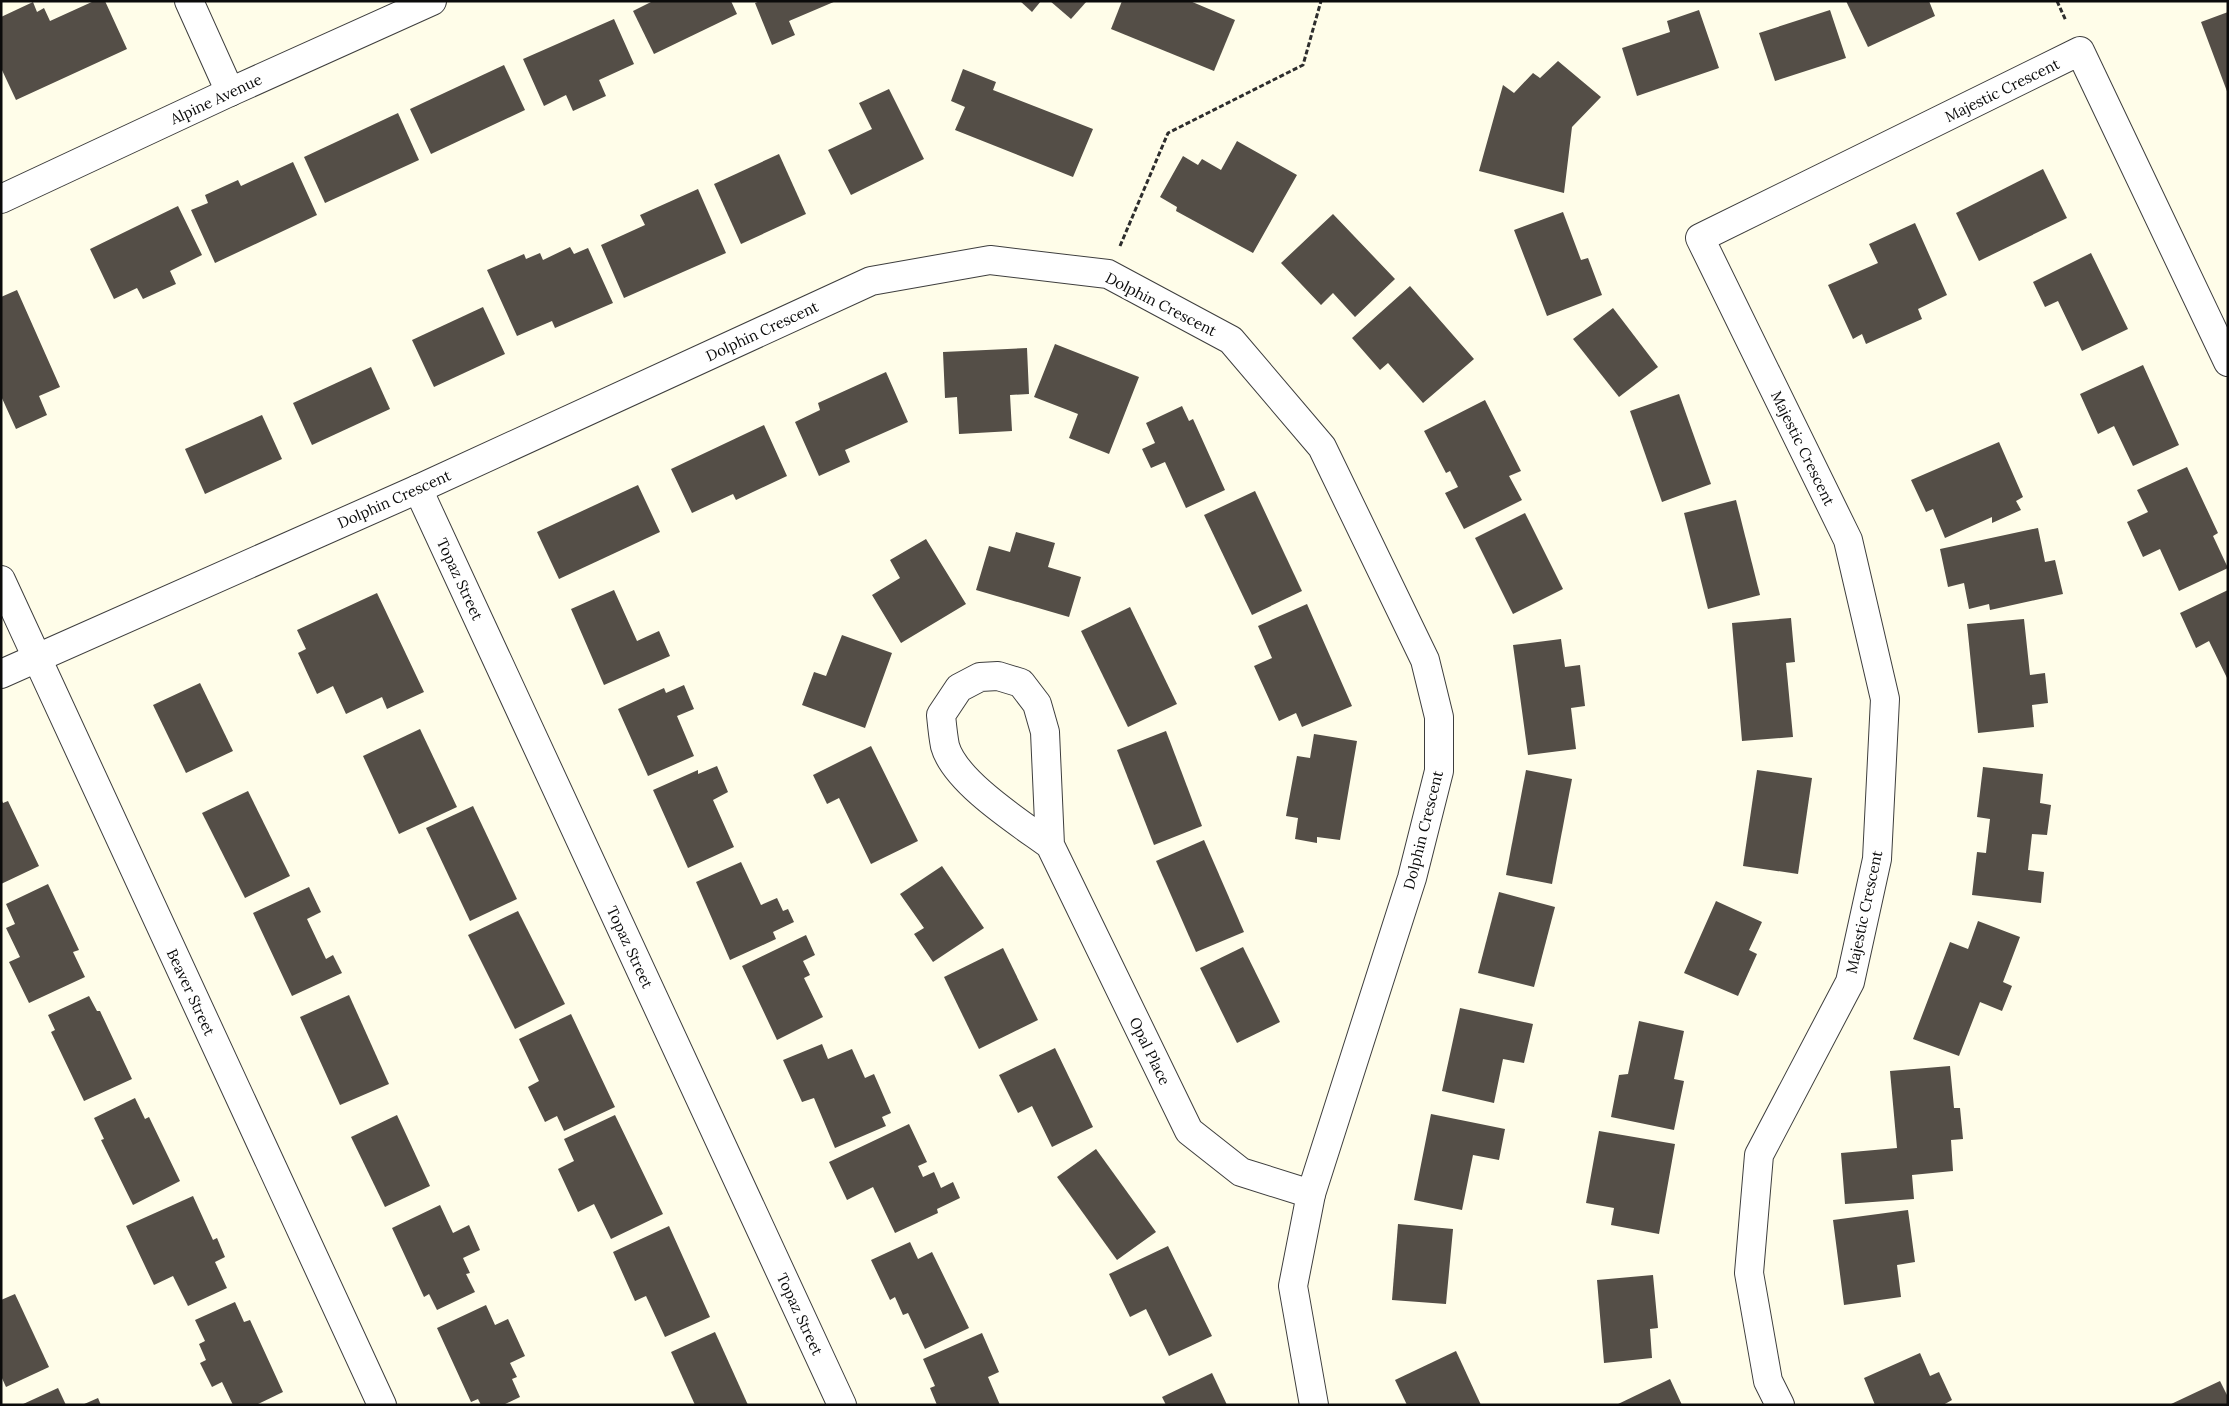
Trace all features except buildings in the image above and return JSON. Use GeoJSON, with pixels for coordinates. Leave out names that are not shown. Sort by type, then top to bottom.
{"type":"FeatureCollection","features":[{"type":"Feature","properties":{"kind":"street"},"geometry":{"type":"LineString","coordinates":[[189,1],[230,92]]}},
{"type":"Feature","properties":{"kind":"street","name":"Alpine Avenue"},"geometry":{"type":"LineString","coordinates":[[1,199],[230,92],[432,1]]}},
{"type":"Feature","properties":{"kind":"street","name":"Majestic Crescent"},"geometry":{"type":"LineString","coordinates":[[1780,1405],[1768,1381],[1749,1273],[1760,1155],[1850,982],[1877,859],[1885,699],[1848,540],[1700,238],[2080,51],[2228,362]]}},
{"type":"Feature","properties":{"kind":"street","name":"Dolphin Crescent"},"geometry":{"type":"LineString","coordinates":[[1,674],[418,489],[871,281],[990,260],[1108,274],[1232,340],[1322,447],[1426,660],[1440,717],[1439,771],[1412,878],[1311,1194],[1293,1286],[1314,1405]]}},
{"type":"Feature","properties":{"kind":"street","name":"Topaz Street"},"geometry":{"type":"LineString","coordinates":[[418,489],[842,1405]]}},
{"type":"Feature","properties":{"kind":"street","name":"Beaver Street"},"geometry":{"type":"LineString","coordinates":[[1,580],[382,1405]]}},
{"type":"Feature","properties":{"kind":"street"},"geometry":{"type":"LineString","coordinates":[[998,676],[1021,683],[1037,704],[1045,732],[1050,845],[995,804],[958,771],[945,747],[941,715],[959,688],[980,678],[998,676]]}},
{"type":"Feature","properties":{"kind":"street","name":"Opal Place"},"geometry":{"type":"LineString","coordinates":[[1050,845],[1189,1131],[1240,1172],[1311,1194]]}},
{"type":"Feature","properties":{"kind":"path"},"geometry":{"type":"LineString","coordinates":[[1108,274],[1168,133],[1303,65],[1321,1]]}}]}
